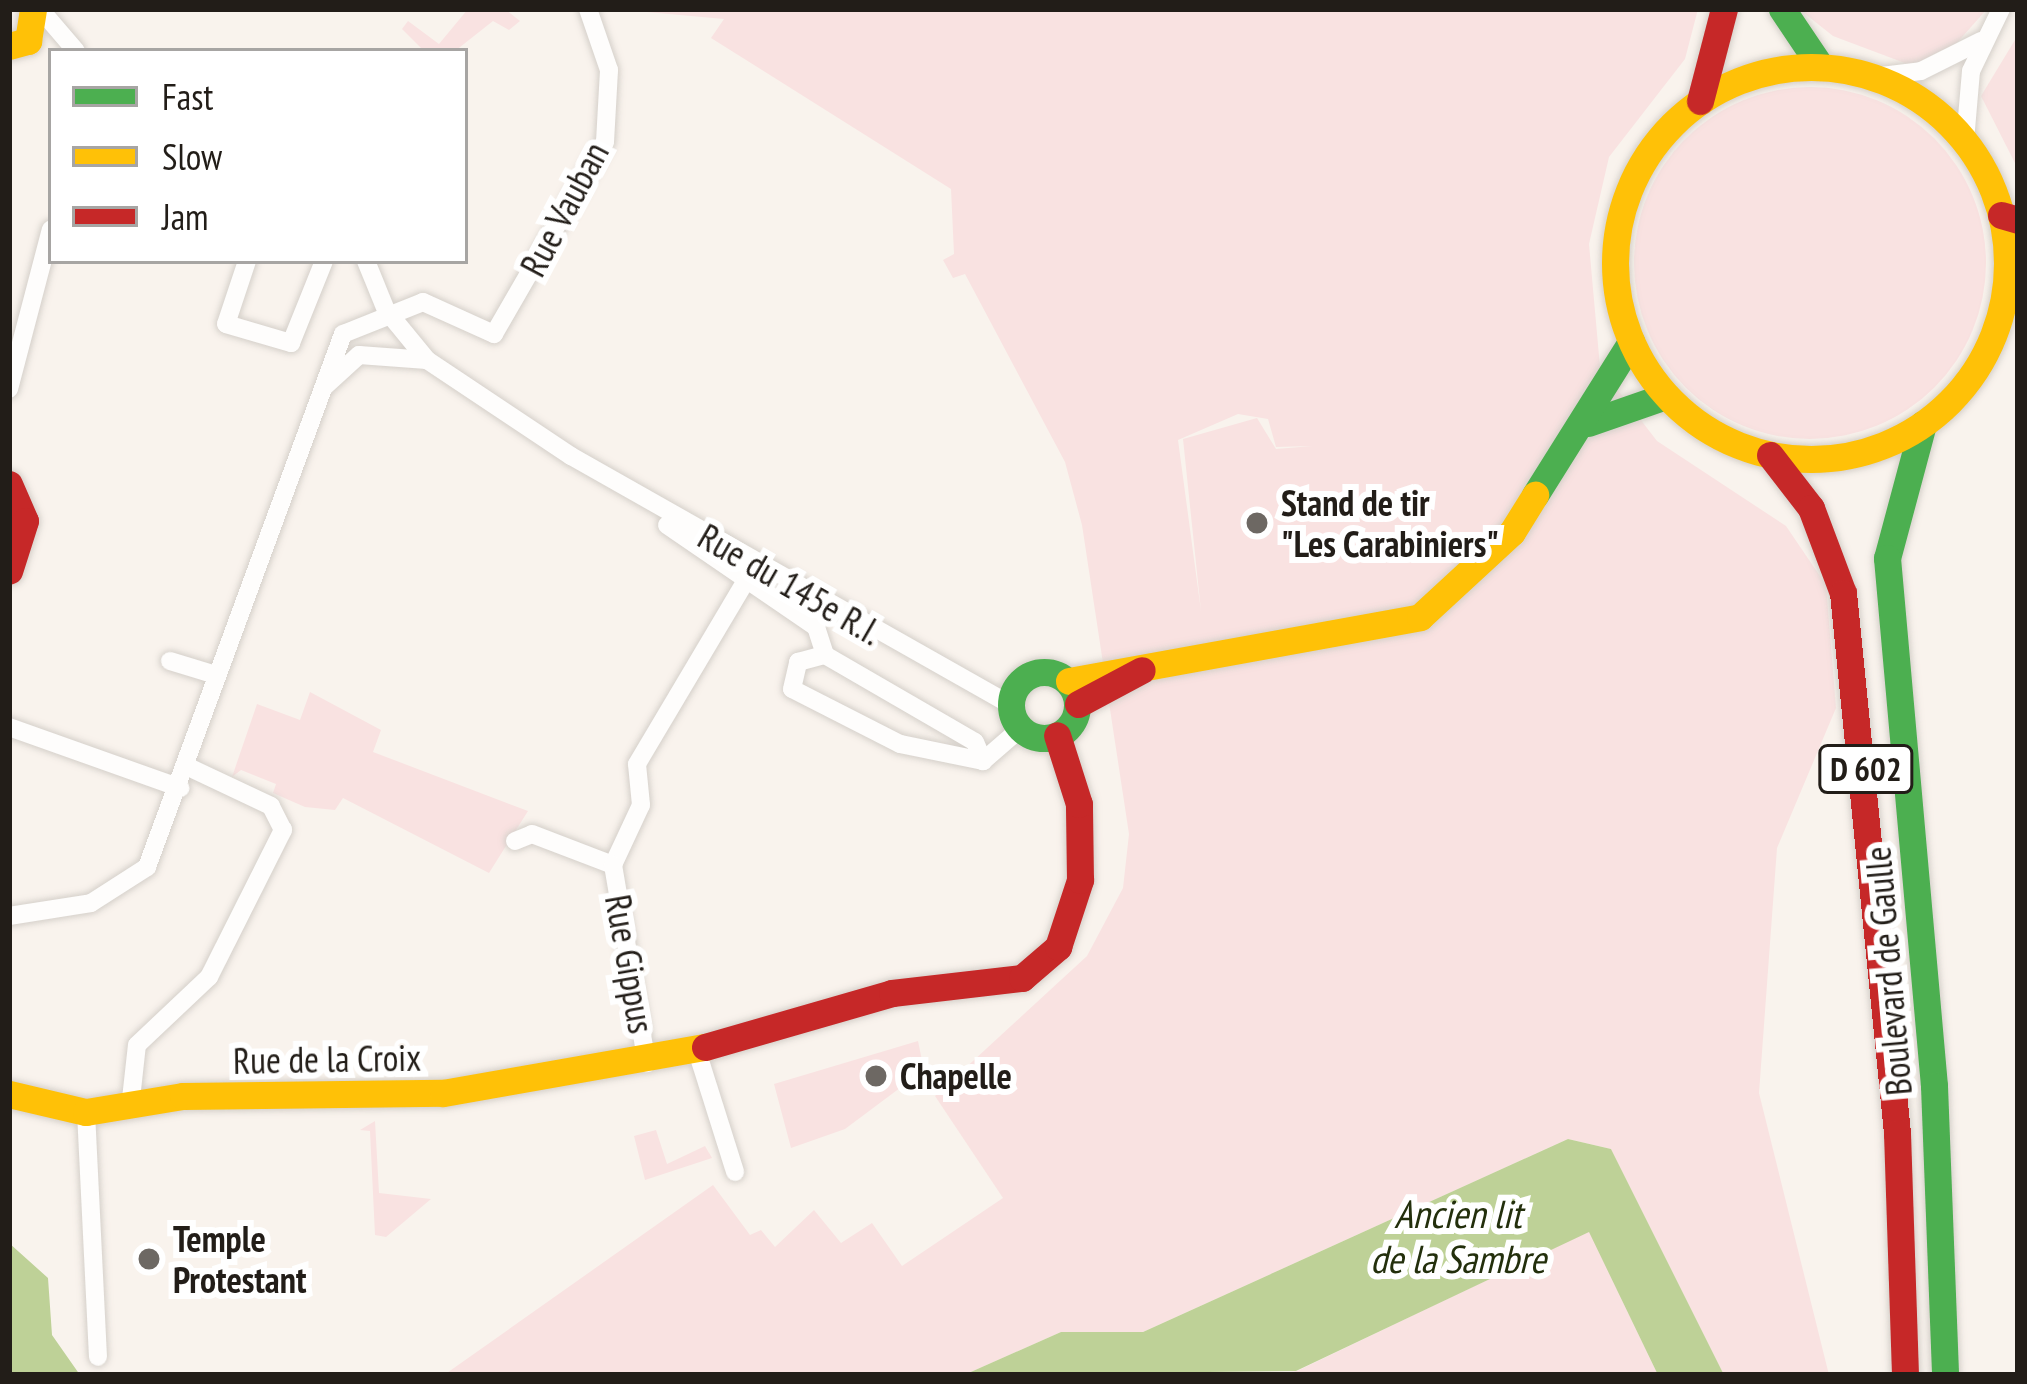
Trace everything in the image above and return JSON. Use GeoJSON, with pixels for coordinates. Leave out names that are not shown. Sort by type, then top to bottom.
{"type":"FeatureCollection","features":[{"type":"Feature","properties":{"kind":"main road"},"geometry":{"type":"LineString","coordinates":[[1700,101],[1724,9]]}},
{"type":"Feature","properties":{"kind":"main road"},"geometry":{"type":"LineString","coordinates":[[1782,9],[1821,67]]}},
{"type":"Feature","properties":{"kind":"main road"},"geometry":{"type":"LineString","coordinates":[[1989,346],[2007,282],[2010,217],[1965,141],[1873,77],[1821,67],[1770,71],[1700,101],[1656,142],[1618,224],[1615,284],[1631,342],[1666,396],[1714,434],[1770,455],[1834,458],[1923,424],[1989,346],[2018,320]]}},
{"type":"Feature","properties":{"kind":"main road"},"geometry":{"type":"LineString","coordinates":[[1073,693],[1057,735],[1016,716],[1030,675],[1073,693],[1145,668],[1420,617],[1512,532],[1588,423],[1631,342]]}},
{"type":"Feature","properties":{"kind":"main road"},"geometry":{"type":"LineString","coordinates":[[1588,423],[1666,396]]}},
{"type":"Feature","properties":{"kind":"main road","name":"Boulevard de Gaulle"},"geometry":{"type":"LineString","coordinates":[[1923,424],[1887,558],[1934,1086],[1945,1375]]}},
{"type":"Feature","properties":{"kind":"main road","name":"Boulevard de Gaulle"},"geometry":{"type":"LineString","coordinates":[[1770,455],[1811,508],[1843,593],[1897,1133],[1904,1375]]}},
{"type":"Feature","properties":{"kind":"main road"},"geometry":{"type":"LineString","coordinates":[[9,484],[26,520],[9,571]]}},
{"type":"Feature","properties":{"kind":"main road","name":"Rue de la Croix"},"geometry":{"type":"LineString","coordinates":[[9,1094],[86,1112],[183,1096],[443,1093],[646,1063],[892,993],[1002,984],[1047,963],[1082,857],[1073,769],[1057,735]]}},
{"type":"Feature","properties":{"kind":"street","name":"Rue Vauban"},"geometry":{"type":"LineString","coordinates":[[386,310],[445,304],[494,334],[605,142],[609,70],[588,9]]}},
{"type":"Feature","properties":{"kind":"street"},"geometry":{"type":"LineString","coordinates":[[1965,141],[1981,41],[2000,9]]}},
{"type":"Feature","properties":{"kind":"street"},"geometry":{"type":"LineString","coordinates":[[21,30],[69,45]]}},
{"type":"Feature","properties":{"kind":"street"},"geometry":{"type":"LineString","coordinates":[[21,30],[69,45]]}},
{"type":"Feature","properties":{"kind":"street"},"geometry":{"type":"LineString","coordinates":[[1873,77],[1921,71],[1981,41]]}},
{"type":"Feature","properties":{"kind":"street"},"geometry":{"type":"LineString","coordinates":[[9,389],[48,240]]}},
{"type":"Feature","properties":{"kind":"street"},"geometry":{"type":"LineString","coordinates":[[247,264],[226,324],[291,343],[323,264]]}},
{"type":"Feature","properties":{"kind":"street","name":"Rue du 145e R.I."},"geometry":{"type":"LineString","coordinates":[[367,264],[386,310],[427,360],[572,456],[744,584],[816,627],[825,655]]}},
{"type":"Feature","properties":{"kind":"street"},"geometry":{"type":"LineString","coordinates":[[9,916],[91,903],[153,856],[311,404],[343,334],[386,310]]}},
{"type":"Feature","properties":{"kind":"street"},"geometry":{"type":"LineString","coordinates":[[311,404],[359,355],[427,360]]}},
{"type":"Feature","properties":{"kind":"street","name":"Rue du 145e R.I."},"geometry":{"type":"LineString","coordinates":[[572,456],[1016,716]]}},
{"type":"Feature","properties":{"kind":"street"},"geometry":{"type":"LineString","coordinates":[[515,841],[532,834],[613,865],[640,805],[637,764],[744,584]]}},
{"type":"Feature","properties":{"kind":"street"},"geometry":{"type":"LineString","coordinates":[[825,655],[975,742],[983,761],[900,744],[792,689],[798,662],[825,655]]}},
{"type":"Feature","properties":{"kind":"street"},"geometry":{"type":"LineString","coordinates":[[170,662],[216,675]]}},
{"type":"Feature","properties":{"kind":"street"},"geometry":{"type":"LineString","coordinates":[[983,761],[1016,716]]}},
{"type":"Feature","properties":{"kind":"street"},"geometry":{"type":"LineString","coordinates":[[9,727],[180,788]]}},
{"type":"Feature","properties":{"kind":"street"},"geometry":{"type":"LineString","coordinates":[[130,1108],[137,1046],[209,977],[284,830],[271,806],[186,766]]}},
{"type":"Feature","properties":{"kind":"street","name":"Rue Gippus"},"geometry":{"type":"LineString","coordinates":[[613,865],[646,1063]]}},
{"type":"Feature","properties":{"kind":"street"},"geometry":{"type":"LineString","coordinates":[[696,1048],[735,1172]]}},
{"type":"Feature","properties":{"kind":"street"},"geometry":{"type":"LineString","coordinates":[[86,1112],[98,1357]]}},
{"type":"Feature","properties":{"kind":"shaded area"},"geometry":{"type":"Polygon","coordinates":[[[468,9],[505,9],[520,21],[509,30],[493,21],[459,48],[421,48],[402,29],[408,21],[439,44],[468,9]]]}},
{"type":"Feature","properties":{"kind":"shaded area"},"geometry":{"type":"Polygon","coordinates":[[[614,9],[1698,9],[1685,59],[1609,157],[1589,244],[1600,367],[1657,441],[1786,526],[1826,585],[1836,708],[1777,848],[1759,1093],[1829,1375],[1724,1375],[1611,1149],[1568,1139],[1143,1332],[1061,1332],[964,1375],[444,1375],[713,1185],[750,1235],[761,1230],[775,1247],[814,1210],[841,1243],[872,1223],[902,1266],[1003,1198],[935,1096],[1087,956],[1123,888],[1129,834],[1082,525],[1065,462],[965,274],[953,278],[943,260],[954,254],[951,189],[711,38],[724,19],[614,9]],[[1238,414],[1178,440],[1201,611],[1183,439],[1257,418],[1276,449],[1312,446],[1276,447],[1268,419],[1238,414]]]}},
{"type":"Feature","properties":{"kind":"shaded area"},"geometry":{"type":"Polygon","coordinates":[[[1799,9],[1987,9],[1947,54],[1910,65],[1833,36],[1799,9]]]}},
{"type":"Feature","properties":{"kind":"shaded area"},"geometry":{"type":"Polygon","coordinates":[[[2018,35],[2018,169],[1981,96],[2018,35]]]}},
{"type":"Feature","properties":{"kind":"shaded area"},"geometry":{"type":"Polygon","coordinates":[[[1810,87],[1877,101],[1908,117],[1934,139],[1956,165],[1972,196],[1986,263],[1972,330],[1956,361],[1934,387],[1908,409],[1877,425],[1810,439],[1743,425],[1712,409],[1686,387],[1664,361],[1648,330],[1634,263],[1648,196],[1664,165],[1686,139],[1712,117],[1743,101],[1810,87]]]}},
{"type":"Feature","properties":{"kind":"shaded area"},"geometry":{"type":"Polygon","coordinates":[[[310,692],[381,730],[373,752],[528,811],[489,873],[343,798],[335,810],[305,807],[273,793],[276,784],[241,770],[232,777],[257,704],[300,720],[310,692]]]}},
{"type":"Feature","properties":{"kind":"shaded area"},"geometry":{"type":"Polygon","coordinates":[[[918,1041],[924,1070],[845,1129],[791,1148],[774,1084],[918,1041]]]}},
{"type":"Feature","properties":{"kind":"shaded area"},"geometry":{"type":"Polygon","coordinates":[[[375,1121],[379,1193],[431,1199],[386,1237],[375,1235],[370,1131],[360,1130],[375,1121]]]}},
{"type":"Feature","properties":{"kind":"shaded area"},"geometry":{"type":"Polygon","coordinates":[[[656,1130],[667,1164],[705,1146],[712,1158],[645,1180],[634,1136],[656,1130]]]}},
{"type":"Feature","properties":{"kind":"shaded area"},"geometry":{"type":"Polygon","coordinates":[[[1589,1231],[1658,1375],[1274,1375],[1297,1371],[1589,1231]]]}},
{"type":"Feature","properties":{"kind":"water","name":"Ancien lit de la Sambre"},"geometry":{"type":"Polygon","coordinates":[[[1568,1139],[1611,1149],[1724,1375],[1658,1375],[1589,1232],[1296,1371],[964,1375],[1061,1332],[1143,1332],[1568,1139]]]}},
{"type":"Feature","properties":{"kind":"water"},"geometry":{"type":"Polygon","coordinates":[[[9,1243],[48,1278],[52,1335],[80,1375],[9,1375],[9,1243]]]}},
{"type":"Feature","properties":{"kind":"traffic: fast"},"geometry":{"type":"LineString","coordinates":[[1782,9],[1821,67]]}},
{"type":"Feature","properties":{"kind":"traffic: fast"},"geometry":{"type":"LineString","coordinates":[[1535,495],[1631,342]]}},
{"type":"Feature","properties":{"kind":"traffic: fast"},"geometry":{"type":"LineString","coordinates":[[1588,423],[1666,396]]}},
{"type":"Feature","properties":{"kind":"traffic: fast"},"geometry":{"type":"LineString","coordinates":[[1923,424],[1887,558],[1934,1086],[1945,1375]]}},
{"type":"Feature","properties":{"kind":"traffic: fast"},"geometry":{"type":"LineString","coordinates":[[1044,672],[1067,682],[1077,705],[1067,728],[1044,738],[1021,728],[1011,705],[1021,682],[1044,672]]}},
{"type":"Feature","properties":{"kind":"traffic: slow"},"geometry":{"type":"LineString","coordinates":[[9,46],[28,41],[33,9]]}},
{"type":"Feature","properties":{"kind":"traffic: slow"},"geometry":{"type":"LineString","coordinates":[[1811,67],[1886,82],[1920,100],[1950,124],[1974,154],[1992,188],[2007,263],[1992,338],[1974,372],[1950,402],[1920,426],[1886,444],[1811,459],[1736,444],[1702,426],[1672,402],[1648,372],[1630,338],[1615,263],[1630,188],[1648,154],[1672,124],[1702,100],[1736,82],[1811,67]]}},
{"type":"Feature","properties":{"kind":"traffic: slow"},"geometry":{"type":"LineString","coordinates":[[1069,681],[1420,617],[1512,532],[1535,495]]}},
{"type":"Feature","properties":{"kind":"traffic: slow"},"geometry":{"type":"LineString","coordinates":[[9,1094],[86,1112],[183,1096],[443,1093],[705,1047]]}},
{"type":"Feature","properties":{"kind":"traffic: jam"},"geometry":{"type":"LineString","coordinates":[[1700,101],[1724,9]]}},
{"type":"Feature","properties":{"kind":"traffic: jam"},"geometry":{"type":"LineString","coordinates":[[2001,215],[2018,220]]}},
{"type":"Feature","properties":{"kind":"traffic: jam"},"geometry":{"type":"LineString","coordinates":[[1770,455],[1811,508],[1843,593],[1897,1133],[1905,1375]]}},
{"type":"Feature","properties":{"kind":"traffic: jam"},"geometry":{"type":"LineString","coordinates":[[9,484],[25,521],[9,571]]}},
{"type":"Feature","properties":{"kind":"traffic: jam"},"geometry":{"type":"LineString","coordinates":[[1078,704],[1142,670]]}},
{"type":"Feature","properties":{"kind":"traffic: jam"},"geometry":{"type":"LineString","coordinates":[[705,1047],[892,993],[1022,978],[1058,947],[1080,880],[1079,804],[1057,735]]}},
{"type":"Feature","properties":{"kind":"place","name":"Stand de tir \"Les Carabiniers\""},"geometry":{"type":"Point","coordinates":[1257,523]}},
{"type":"Feature","properties":{"kind":"place","name":"Chapelle"},"geometry":{"type":"Point","coordinates":[876,1076]}},
{"type":"Feature","properties":{"kind":"place","name":"Temple Protestant"},"geometry":{"type":"Point","coordinates":[149,1259]}}]}
